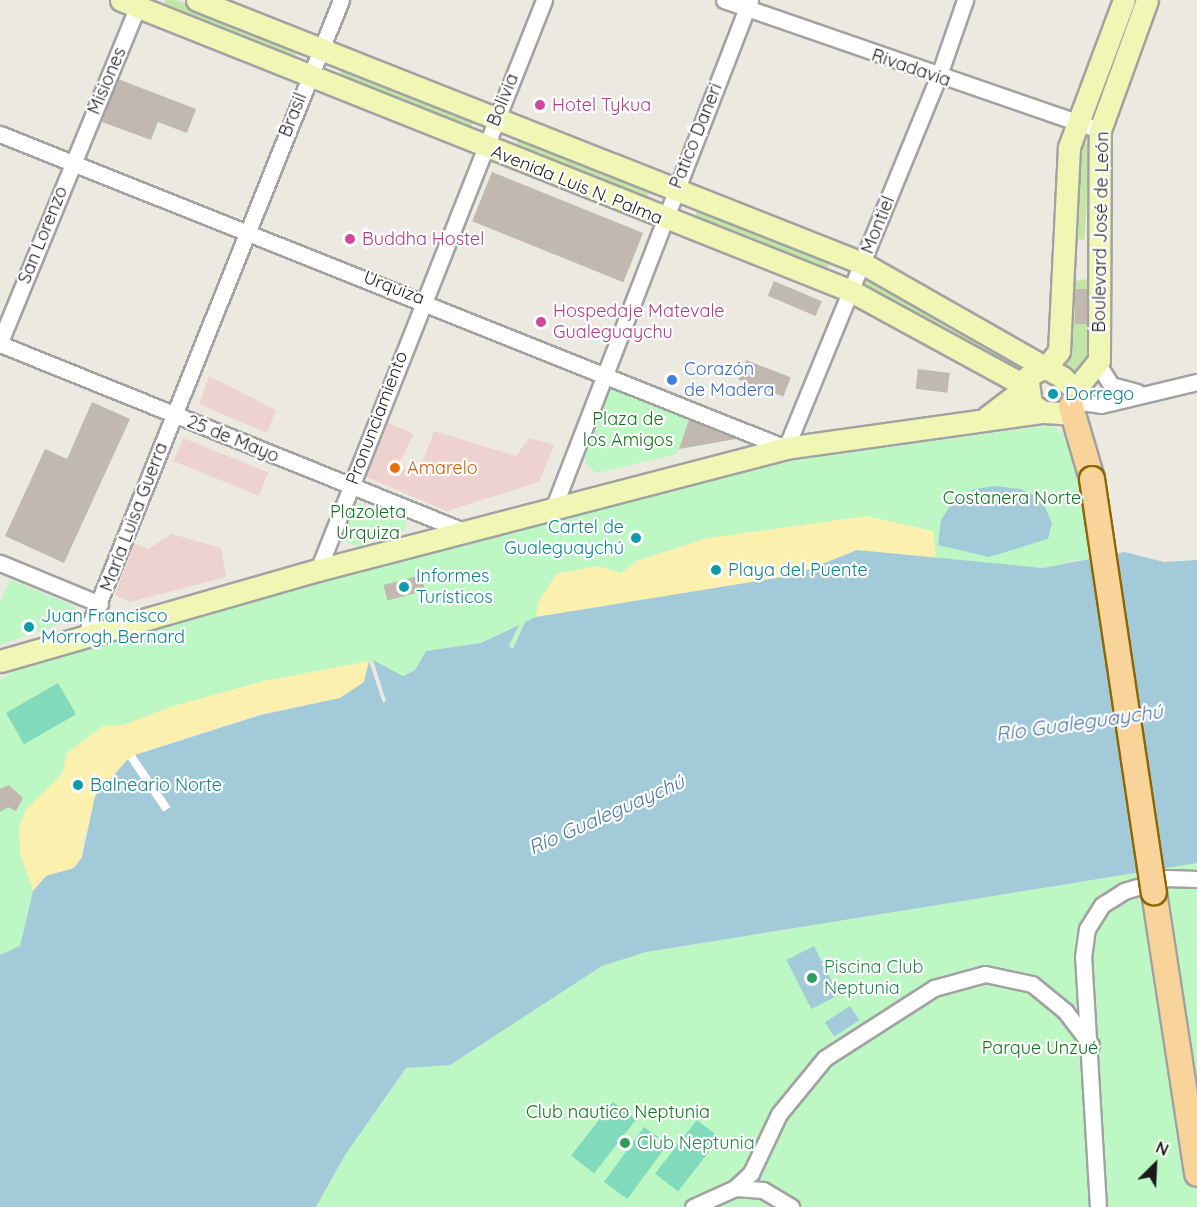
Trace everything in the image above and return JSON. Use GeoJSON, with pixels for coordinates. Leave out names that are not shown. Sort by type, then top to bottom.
{"type":"FeatureCollection","features":[{"type":"Feature","properties":{"kind":"main road","name":"Avenida Luis N. Palma"},"geometry":{"type":"LineString","coordinates":[[197,0],[862,263],[1043,369],[1073,399]]}},
{"type":"Feature","properties":{"kind":"main road","name":"Boulevard José de León"},"geometry":{"type":"LineString","coordinates":[[987,417],[1025,387],[1027,377],[1043,369],[1059,351],[1069,147],[1074,123],[1124,0]]}},
{"type":"Feature","properties":{"kind":"main road","name":"Avenida Luis N. Palma"},"geometry":{"type":"LineString","coordinates":[[133,2],[309,78],[851,291],[1025,387]]}},
{"type":"Feature","properties":{"kind":"main road","name":"Boulevard José de León"},"geometry":{"type":"LineString","coordinates":[[1098,364],[1100,130],[1141,2]]}},
{"type":"Feature","properties":{"kind":"main road"},"geometry":{"type":"LineString","coordinates":[[0,660],[318,570],[786,448],[987,417],[1043,412],[1062,413],[1098,364]]}},
{"type":"Feature","properties":{"kind":"main road"},"geometry":{"type":"LineString","coordinates":[[1025,387],[1031,404],[1043,412]]}},
{"type":"Feature","properties":{"kind":"main road"},"geometry":{"type":"LineString","coordinates":[[1073,399],[1092,479],[1197,1174]]}},
{"type":"Feature","properties":{"kind":"street","name":"Brasil"},"geometry":{"type":"LineString","coordinates":[[246,231],[341,0]]}},
{"type":"Feature","properties":{"kind":"street","name":"Bolivia"},"geometry":{"type":"LineString","coordinates":[[423,299],[544,0]]}},
{"type":"Feature","properties":{"kind":"street","name":"Rivadavia"},"geometry":{"type":"LineString","coordinates":[[724,0],[748,4],[938,78],[1100,130]]}},
{"type":"Feature","properties":{"kind":"street","name":"Montiel"},"geometry":{"type":"LineString","coordinates":[[786,448],[938,78],[965,0]]}},
{"type":"Feature","properties":{"kind":"street","name":"Misiones"},"geometry":{"type":"LineString","coordinates":[[73,162],[133,2]]}},
{"type":"Feature","properties":{"kind":"street","name":"Patico Daneri"},"geometry":{"type":"LineString","coordinates":[[553,509],[663,219],[748,4]]}},
{"type":"Feature","properties":{"kind":"street","name":"Urquiza"},"geometry":{"type":"LineString","coordinates":[[0,134],[423,299],[786,448]]}},
{"type":"Feature","properties":{"kind":"street","name":"San Lorenzo"},"geometry":{"type":"LineString","coordinates":[[0,343],[73,162]]}},
{"type":"Feature","properties":{"kind":"street","name":"María Luisa Guerra"},"geometry":{"type":"LineString","coordinates":[[86,634],[100,604],[246,231]]}},
{"type":"Feature","properties":{"kind":"street","name":"Pronunciamiento"},"geometry":{"type":"LineString","coordinates":[[318,570],[423,299]]}},
{"type":"Feature","properties":{"kind":"street","name":"25 de Mayo"},"geometry":{"type":"LineString","coordinates":[[0,343],[174,416],[466,532]]}},
{"type":"Feature","properties":{"kind":"street"},"geometry":{"type":"LineString","coordinates":[[1098,364],[1111,385],[1140,393]]}},
{"type":"Feature","properties":{"kind":"street"},"geometry":{"type":"LineString","coordinates":[[1073,399],[1101,405],[1140,393],[1197,382]]}},
{"type":"Feature","properties":{"kind":"street"},"geometry":{"type":"LineString","coordinates":[[0,563],[100,604]]}},
{"type":"Feature","properties":{"kind":"street"},"geometry":{"type":"LineString","coordinates":[[1098,1207],[1091,1045],[1086,989],[1087,929],[1102,905],[1124,891],[1167,878],[1197,879]]}},
{"type":"Feature","properties":{"kind":"street"},"geometry":{"type":"LineString","coordinates":[[693,1207],[735,1188],[751,1173],[779,1113],[819,1065],[934,988],[963,977],[1009,976],[1032,984],[1065,1011],[1091,1045]]}},
{"type":"Feature","properties":{"kind":"street"},"geometry":{"type":"LineString","coordinates":[[1065,1011],[1077,1007],[1086,989]]}},
{"type":"Feature","properties":{"kind":"street"},"geometry":{"type":"LineString","coordinates":[[751,1173],[763,1190],[791,1207]]}},
{"type":"Feature","properties":{"kind":"street"},"geometry":{"type":"LineString","coordinates":[[735,1188],[763,1190]]}},
{"type":"Feature","properties":{"kind":"shaded area"},"geometry":{"type":"Polygon","coordinates":[[[209,376],[276,410],[267,433],[199,404],[209,376]]]}},
{"type":"Feature","properties":{"kind":"shaded area"},"geometry":{"type":"Polygon","coordinates":[[[388,423],[414,434],[397,467],[418,475],[434,431],[516,456],[529,438],[554,445],[539,482],[447,511],[366,477],[388,423]]]}},
{"type":"Feature","properties":{"kind":"shaded area"},"geometry":{"type":"Polygon","coordinates":[[[183,438],[268,472],[259,496],[174,461],[183,438]]]}},
{"type":"Feature","properties":{"kind":"shaded area"},"geometry":{"type":"Polygon","coordinates":[[[172,534],[221,548],[226,577],[130,602],[115,595],[134,543],[148,549],[172,534]]]}},
{"type":"Feature","properties":{"kind":"green space"},"geometry":{"type":"Polygon","coordinates":[[[165,0],[176,0],[298,49],[293,60],[162,8],[165,0]]]}},
{"type":"Feature","properties":{"kind":"green space"},"geometry":{"type":"Polygon","coordinates":[[[342,68],[474,121],[469,132],[338,79],[342,68]]]}},
{"type":"Feature","properties":{"kind":"green space"},"geometry":{"type":"Polygon","coordinates":[[[519,137],[650,190],[645,201],[515,148],[519,137]]]}},
{"type":"Feature","properties":{"kind":"green space"},"geometry":{"type":"Polygon","coordinates":[[[1078,143],[1091,144],[1084,240],[1071,239],[1078,143]]]}},
{"type":"Feature","properties":{"kind":"green space"},"geometry":{"type":"Polygon","coordinates":[[[698,209],[830,262],[825,273],[694,220],[698,209]]]}},
{"type":"Feature","properties":{"kind":"green space"},"geometry":{"type":"Polygon","coordinates":[[[870,275],[1024,364],[1018,375],[864,286],[870,275]]]}},
{"type":"Feature","properties":{"kind":"green space"},"geometry":{"type":"Polygon","coordinates":[[[1084,279],[1093,283],[1093,356],[1076,381],[1058,367],[1071,350],[1073,282],[1084,279]]]}},
{"type":"Feature","properties":{"kind":"green space","name":"Plaza de los Amigos"},"geometry":{"type":"Polygon","coordinates":[[[616,387],[690,417],[677,454],[596,473],[587,464],[582,454],[607,391],[616,387]]]}},
{"type":"Feature","properties":{"kind":"green space","name":"Costanera Norte"},"geometry":{"type":"Polygon","coordinates":[[[1051,425],[1072,440],[1093,557],[1043,568],[936,558],[933,531],[867,516],[708,538],[639,560],[621,573],[597,566],[556,574],[538,603],[536,617],[525,622],[513,649],[509,647],[518,625],[481,643],[426,651],[415,670],[403,676],[369,661],[263,681],[170,707],[123,725],[103,726],[67,753],[62,774],[26,809],[19,828],[20,853],[33,891],[20,946],[0,955],[0,681],[11,672],[181,616],[766,464],[1051,425]]]}},
{"type":"Feature","properties":{"kind":"green space","name":"Plazoleta Urquiza"},"geometry":{"type":"Polygon","coordinates":[[[358,502],[404,519],[407,525],[403,531],[357,546],[347,542],[343,534],[358,502]]]}},
{"type":"Feature","properties":{"kind":"green space"},"geometry":{"type":"Polygon","coordinates":[[[10,580],[75,606],[79,617],[0,645],[0,603],[10,580]]]}},
{"type":"Feature","properties":{"kind":"green space"},"geometry":{"type":"Polygon","coordinates":[[[58,683],[76,714],[24,744],[6,713],[58,683]]]}},
{"type":"Feature","properties":{"kind":"green space","name":"Parque Unzué"},"geometry":{"type":"Polygon","coordinates":[[[1197,863],[1197,1207],[316,1207],[345,1155],[406,1068],[450,1065],[602,966],[646,952],[1197,863]]]}},
{"type":"Feature","properties":{"kind":"green space","name":"Club nautico Neptunia"},"geometry":{"type":"Polygon","coordinates":[[[613,1102],[636,1120],[594,1173],[571,1156],[613,1102]]]}},
{"type":"Feature","properties":{"kind":"green space"},"geometry":{"type":"Polygon","coordinates":[[[697,1120],[720,1138],[678,1191],[655,1174],[697,1120]]]}},
{"type":"Feature","properties":{"kind":"green space"},"geometry":{"type":"Polygon","coordinates":[[[644,1127],[667,1144],[627,1199],[604,1182],[644,1127]]]}},
{"type":"Feature","properties":{"kind":"sand","name":"Playa del Puente"},"geometry":{"type":"Polygon","coordinates":[[[867,516],[934,531],[936,558],[857,550],[795,575],[536,617],[538,603],[556,574],[597,566],[621,573],[639,560],[708,538],[867,516]]]}},
{"type":"Feature","properties":{"kind":"sand","name":"Balneario Norte"},"geometry":{"type":"Polygon","coordinates":[[[369,661],[364,683],[340,698],[261,714],[149,750],[83,836],[82,857],[74,868],[46,876],[33,891],[20,853],[19,828],[26,809],[62,774],[66,753],[103,725],[123,725],[170,707],[263,681],[369,661]]]}},
{"type":"Feature","properties":{"kind":"water"},"geometry":{"type":"Polygon","coordinates":[[[996,486],[1021,489],[1042,500],[1052,523],[1048,539],[989,557],[938,545],[941,520],[950,506],[974,489],[996,486]]]}},
{"type":"Feature","properties":{"kind":"water","name":"Río Gualeguaychú"},"geometry":{"type":"Polygon","coordinates":[[[857,550],[1043,568],[1125,552],[1164,562],[1197,560],[1197,863],[646,952],[602,966],[450,1065],[406,1068],[345,1155],[316,1207],[0,1207],[0,955],[20,946],[33,891],[46,876],[74,868],[82,857],[95,796],[128,759],[163,811],[170,806],[135,755],[261,715],[340,698],[364,682],[369,661],[383,703],[386,701],[373,660],[403,676],[415,670],[426,651],[481,643],[519,625],[509,646],[513,649],[525,622],[536,617],[795,575],[857,550]]]}},
{"type":"Feature","properties":{"kind":"water","name":"Piscina Club Neptunia"},"geometry":{"type":"Polygon","coordinates":[[[814,946],[839,995],[811,1009],[786,960],[814,946]]]}},
{"type":"Feature","properties":{"kind":"water"},"geometry":{"type":"Polygon","coordinates":[[[850,1006],[859,1020],[834,1037],[825,1022],[850,1006]]]}},
{"type":"Feature","properties":{"kind":"pier"},"geometry":{"type":"Polygon","coordinates":[[[135,755],[170,807],[164,812],[128,759],[135,755]]]}},
{"type":"Feature","properties":{"kind":"building"},"geometry":{"type":"Polygon","coordinates":[[[118,79],[196,109],[187,133],[158,122],[151,140],[102,122],[118,79]]]}},
{"type":"Feature","properties":{"kind":"building"},"geometry":{"type":"Polygon","coordinates":[[[492,172],[643,233],[623,282],[472,221],[492,172]]]}},
{"type":"Feature","properties":{"kind":"building"},"geometry":{"type":"Polygon","coordinates":[[[774,281],[822,301],[816,316],[768,296],[774,281]]]}},
{"type":"Feature","properties":{"kind":"building"},"geometry":{"type":"Polygon","coordinates":[[[1075,289],[1087,289],[1087,324],[1075,324],[1075,289]]]}},
{"type":"Feature","properties":{"kind":"building"},"geometry":{"type":"Polygon","coordinates":[[[746,360],[791,377],[783,397],[738,380],[746,360]]]}},
{"type":"Feature","properties":{"kind":"building"},"geometry":{"type":"Polygon","coordinates":[[[918,369],[950,373],[947,393],[916,389],[918,369]]]}},
{"type":"Feature","properties":{"kind":"building"},"geometry":{"type":"Polygon","coordinates":[[[92,402],[130,419],[64,563],[5,536],[45,449],[67,459],[92,402]]]}},
{"type":"Feature","properties":{"kind":"building"},"geometry":{"type":"Polygon","coordinates":[[[689,420],[736,439],[679,449],[689,420]]]}},
{"type":"Feature","properties":{"kind":"building","name":"Informes Turísticos"},"geometry":{"type":"Polygon","coordinates":[[[421,575],[425,590],[387,601],[383,585],[421,575]]]}},
{"type":"Feature","properties":{"kind":"building"},"geometry":{"type":"Polygon","coordinates":[[[9,785],[23,798],[16,811],[8,807],[0,812],[0,789],[9,785]]]}},
{"type":"Feature","properties":{"kind":"place","name":"Hotel Tykua"},"geometry":{"type":"Point","coordinates":[540,105]}},
{"type":"Feature","properties":{"kind":"place","name":"Buddha Hostel"},"geometry":{"type":"Point","coordinates":[350,239]}},
{"type":"Feature","properties":{"kind":"place","name":"Hospedaje Matevale Gualeguaychu"},"geometry":{"type":"Point","coordinates":[541,322]}},
{"type":"Feature","properties":{"kind":"place","name":"Corazón de Madera"},"geometry":{"type":"Point","coordinates":[672,380]}},
{"type":"Feature","properties":{"kind":"place","name":"Dorrego"},"geometry":{"type":"Point","coordinates":[1053,394]}},
{"type":"Feature","properties":{"kind":"place","name":"Amarelo"},"geometry":{"type":"Point","coordinates":[395,468]}},
{"type":"Feature","properties":{"kind":"place","name":"Cartel de Gualeguaychú"},"geometry":{"type":"Point","coordinates":[636,538]}},
{"type":"Feature","properties":{"kind":"place","name":"Playa del Puente"},"geometry":{"type":"Point","coordinates":[716,570]}},
{"type":"Feature","properties":{"kind":"place","name":"Informes Turísticos"},"geometry":{"type":"Point","coordinates":[404,587]}},
{"type":"Feature","properties":{"kind":"place","name":"Juan Francisco Morrogh Bernard"},"geometry":{"type":"Point","coordinates":[29,627]}},
{"type":"Feature","properties":{"kind":"place","name":"Balneario Norte"},"geometry":{"type":"Point","coordinates":[78,785]}},
{"type":"Feature","properties":{"kind":"place","name":"Piscina Club Neptunia"},"geometry":{"type":"Point","coordinates":[812,978]}},
{"type":"Feature","properties":{"kind":"place","name":"Club Neptunia"},"geometry":{"type":"Point","coordinates":[625,1143]}}]}
